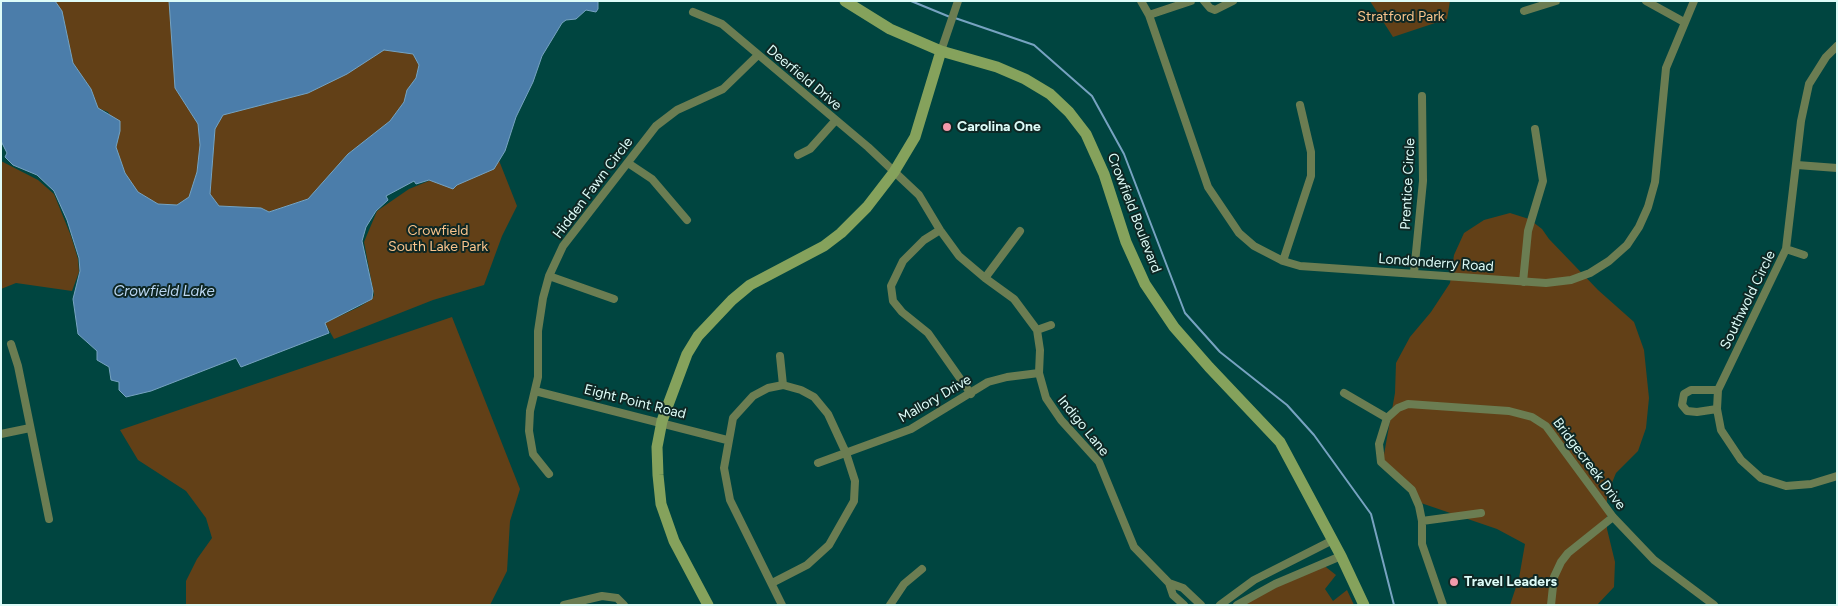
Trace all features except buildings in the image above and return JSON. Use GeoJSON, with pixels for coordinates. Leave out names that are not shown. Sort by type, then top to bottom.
{"type":"FeatureCollection","features":[{"type":"Feature","properties":{"kind":"main road","name":"Crowfield Boulevard"},"geometry":{"type":"LineString","coordinates":[[845,1],[890,29],[941,51],[997,68],[1025,79],[1050,94],[1069,112],[1086,134],[1104,174],[1126,242],[1145,284],[1174,327],[1280,442],[1341,556],[1364,605]]}},
{"type":"Feature","properties":{"kind":"main road"},"geometry":{"type":"LineString","coordinates":[[708,605],[674,541],[661,504],[657,447],[662,421],[687,354],[698,336],[717,314],[750,285],[804,257],[841,233],[867,207],[894,172],[915,137],[941,51]]}},
{"type":"Feature","properties":{"kind":"street"},"geometry":{"type":"LineString","coordinates":[[941,51],[958,1]]}},
{"type":"Feature","properties":{"kind":"street","name":"Londonderry Road"},"geometry":{"type":"LineString","coordinates":[[1141,1],[1149,15],[1208,187],[1239,233],[1254,246],[1283,262],[1334,269],[1523,282],[1562,281],[1590,274],[1627,245],[1639,227],[1648,207],[1655,182],[1666,68],[1694,1]]}},
{"type":"Feature","properties":{"kind":"street"},"geometry":{"type":"LineString","coordinates":[[1149,15],[1191,1]]}},
{"type":"Feature","properties":{"kind":"street"},"geometry":{"type":"LineString","coordinates":[[1204,1],[1210,8],[1215,10],[1233,1]]}},
{"type":"Feature","properties":{"kind":"street"},"geometry":{"type":"LineString","coordinates":[[1524,11],[1556,1]]}},
{"type":"Feature","properties":{"kind":"street"},"geometry":{"type":"LineString","coordinates":[[1646,1],[1684,22]]}},
{"type":"Feature","properties":{"kind":"street","name":"Deerfield Drive"},"geometry":{"type":"LineString","coordinates":[[693,12],[722,24],[894,172]]}},
{"type":"Feature","properties":{"kind":"street","name":"Southwold Circle"},"geometry":{"type":"LineString","coordinates":[[1837,46],[1826,57],[1809,84],[1801,121],[1786,249],[1718,390],[1717,409],[1721,430],[1740,460],[1761,478],[1786,486],[1812,484],[1837,476]]}},
{"type":"Feature","properties":{"kind":"street","name":"Hidden Fawn Circle"},"geometry":{"type":"LineString","coordinates":[[549,474],[534,454],[529,431],[530,411],[539,360],[538,331],[549,276],[564,246],[656,126],[677,110],[723,89],[758,55]]}},
{"type":"Feature","properties":{"kind":"street","name":"Prentice Circle"},"geometry":{"type":"LineString","coordinates":[[1414,273],[1423,181],[1422,96]]}},
{"type":"Feature","properties":{"kind":"street"},"geometry":{"type":"LineString","coordinates":[[1283,262],[1311,176],[1311,152],[1300,106]]}},
{"type":"Feature","properties":{"kind":"street"},"geometry":{"type":"LineString","coordinates":[[798,155],[810,149],[835,121]]}},
{"type":"Feature","properties":{"kind":"street"},"geometry":{"type":"LineString","coordinates":[[1523,282],[1528,230],[1543,181],[1535,129]]}},
{"type":"Feature","properties":{"kind":"street"},"geometry":{"type":"LineString","coordinates":[[628,163],[652,179],[687,220]]}},
{"type":"Feature","properties":{"kind":"street"},"geometry":{"type":"LineString","coordinates":[[1797,164],[1837,168]]}},
{"type":"Feature","properties":{"kind":"street"},"geometry":{"type":"LineString","coordinates":[[894,172],[920,195],[940,230],[960,256],[985,278],[1014,299],[1037,330],[1051,325]]}},
{"type":"Feature","properties":{"kind":"street"},"geometry":{"type":"LineString","coordinates":[[940,230],[924,240],[903,261],[891,286],[893,301],[902,312],[928,333],[971,394]]}},
{"type":"Feature","properties":{"kind":"street"},"geometry":{"type":"LineString","coordinates":[[985,278],[1020,231]]}},
{"type":"Feature","properties":{"kind":"street"},"geometry":{"type":"LineString","coordinates":[[1786,249],[1804,255]]}},
{"type":"Feature","properties":{"kind":"street"},"geometry":{"type":"LineString","coordinates":[[549,276],[614,299]]}},
{"type":"Feature","properties":{"kind":"street","name":"Indigo Lane"},"geometry":{"type":"LineString","coordinates":[[1037,330],[1040,350],[1039,373],[1046,398],[1061,420],[1099,462],[1134,547],[1169,583],[1183,588],[1201,605]]}},
{"type":"Feature","properties":{"kind":"street"},"geometry":{"type":"LineString","coordinates":[[11,344],[18,366],[49,518]]}},
{"type":"Feature","properties":{"kind":"street"},"geometry":{"type":"LineString","coordinates":[[780,356],[783,385]]}},
{"type":"Feature","properties":{"kind":"street","name":"Mallory Drive"},"geometry":{"type":"LineString","coordinates":[[818,463],[911,429],[988,382],[1007,377],[1039,373]]}},
{"type":"Feature","properties":{"kind":"street"},"geometry":{"type":"LineString","coordinates":[[772,583],[807,565],[829,545],[854,501],[855,481],[846,453],[828,414],[814,397],[801,390],[783,385],[768,388],[753,396],[733,418],[724,468],[730,500],[782,605]]}},
{"type":"Feature","properties":{"kind":"street"},"geometry":{"type":"LineString","coordinates":[[1717,409],[1687,411],[1682,404],[1684,394],[1691,390],[1718,390]]}},
{"type":"Feature","properties":{"kind":"street","name":"Eight Point Road"},"geometry":{"type":"LineString","coordinates":[[535,391],[662,421],[728,440]]}},
{"type":"Feature","properties":{"kind":"street"},"geometry":{"type":"LineString","coordinates":[[1344,393],[1387,418],[1379,444],[1381,462],[1412,490],[1422,521],[1422,544],[1442,605]]}},
{"type":"Feature","properties":{"kind":"street","name":"Bridgecreek Drive"},"geometry":{"type":"LineString","coordinates":[[1387,418],[1398,408],[1408,404],[1509,411],[1532,417],[1546,426],[1613,518],[1654,560],[1714,605]]}},
{"type":"Feature","properties":{"kind":"street"},"geometry":{"type":"LineString","coordinates":[[1,434],[30,428]]}},
{"type":"Feature","properties":{"kind":"street"},"geometry":{"type":"LineString","coordinates":[[1422,521],[1481,513]]}},
{"type":"Feature","properties":{"kind":"street"},"geometry":{"type":"LineString","coordinates":[[1551,605],[1554,577],[1561,562],[1568,553],[1613,518]]}},
{"type":"Feature","properties":{"kind":"street"},"geometry":{"type":"LineString","coordinates":[[1220,605],[1254,580],[1332,540]]}},
{"type":"Feature","properties":{"kind":"street"},"geometry":{"type":"LineString","coordinates":[[1237,605],[1275,584],[1341,556]]}},
{"type":"Feature","properties":{"kind":"street"},"geometry":{"type":"LineString","coordinates":[[890,605],[904,584],[922,569]]}},
{"type":"Feature","properties":{"kind":"street","name":"Indigo Lane"},"geometry":{"type":"LineString","coordinates":[[1169,583],[1172,595],[1184,605]]}},
{"type":"Feature","properties":{"kind":"street"},"geometry":{"type":"LineString","coordinates":[[564,605],[602,596],[617,598],[624,605]]}},
{"type":"Feature","properties":{"kind":"green space"},"geometry":{"type":"Polygon","coordinates":[[[55,1],[169,1],[175,88],[198,124],[200,145],[197,172],[189,197],[177,205],[158,204],[137,192],[125,173],[116,147],[120,131],[108,112],[98,108],[91,89],[73,63],[62,11],[55,1]]]}},
{"type":"Feature","properties":{"kind":"green space","name":"Stratford Park"},"geometry":{"type":"Polygon","coordinates":[[[1370,1],[1450,1],[1447,19],[1393,37],[1370,1]]]}},
{"type":"Feature","properties":{"kind":"green space"},"geometry":{"type":"Polygon","coordinates":[[[384,50],[413,54],[419,65],[416,78],[407,90],[404,102],[390,121],[348,154],[308,199],[269,212],[261,208],[219,206],[210,195],[215,129],[223,115],[308,93],[384,50]]]}},
{"type":"Feature","properties":{"kind":"green space","name":"Crowfield South Lake Park"},"geometry":{"type":"Polygon","coordinates":[[[498,158],[517,206],[502,236],[484,285],[433,300],[334,339],[325,323],[359,307],[372,299],[374,295],[364,242],[377,211],[409,189],[436,178],[498,158]]]}},
{"type":"Feature","properties":{"kind":"green space"},"geometry":{"type":"Polygon","coordinates":[[[1,161],[38,180],[54,194],[78,259],[79,272],[72,291],[16,283],[1,289],[1,161]]]}},
{"type":"Feature","properties":{"kind":"green space"},"geometry":{"type":"Polygon","coordinates":[[[1510,213],[1529,219],[1542,229],[1549,239],[1598,290],[1634,322],[1644,350],[1649,398],[1646,428],[1638,451],[1616,473],[1607,495],[1607,529],[1615,562],[1614,587],[1597,605],[1510,605],[1519,578],[1525,544],[1497,529],[1421,503],[1383,460],[1395,393],[1396,363],[1410,337],[1431,312],[1450,283],[1454,255],[1464,233],[1484,220],[1510,213]]]}},
{"type":"Feature","properties":{"kind":"green space"},"geometry":{"type":"Polygon","coordinates":[[[452,317],[520,489],[510,521],[507,571],[490,605],[186,605],[186,581],[197,559],[212,538],[206,518],[186,491],[138,460],[120,430],[452,317]]]}},
{"type":"Feature","properties":{"kind":"green space"},"geometry":{"type":"Polygon","coordinates":[[[1322,564],[1336,575],[1325,589],[1333,601],[1347,590],[1354,605],[1241,605],[1322,564]]]}},
{"type":"Feature","properties":{"kind":"water","name":"Crowfield Lake"},"geometry":{"type":"Polygon","coordinates":[[[1,1],[55,1],[62,11],[73,63],[91,89],[98,108],[120,121],[120,131],[116,147],[125,173],[138,192],[158,204],[177,205],[189,197],[197,172],[200,145],[198,124],[175,88],[169,1],[598,1],[596,12],[586,10],[576,19],[566,20],[562,23],[542,56],[533,82],[516,117],[505,151],[494,169],[457,185],[453,189],[429,180],[416,184],[414,181],[386,196],[388,200],[376,211],[366,227],[362,241],[373,291],[372,299],[325,323],[329,333],[241,367],[236,358],[151,391],[126,397],[119,390],[119,382],[111,380],[109,367],[97,360],[97,351],[78,334],[73,299],[80,271],[79,258],[67,220],[54,191],[37,175],[13,165],[5,157],[7,153],[1,141],[1,1]],[[384,50],[347,74],[308,93],[223,115],[215,129],[210,194],[219,206],[261,208],[269,212],[308,199],[348,154],[390,121],[404,102],[407,90],[416,78],[419,65],[413,54],[384,50]]]}},
{"type":"Feature","properties":{"kind":"waterway"},"geometry":{"type":"LineString","coordinates":[[911,1],[950,17]]}},
{"type":"Feature","properties":{"kind":"waterway"},"geometry":{"type":"LineString","coordinates":[[955,18],[1034,45],[1092,96],[1124,154],[1185,313],[1220,352],[1287,405],[1314,435],[1371,514],[1394,605]]}},
{"type":"Feature","properties":{"kind":"place","name":"Carolina One"},"geometry":{"type":"Point","coordinates":[947,127]}},
{"type":"Feature","properties":{"kind":"place","name":"Travel Leaders"},"geometry":{"type":"Point","coordinates":[1454,582]}}]}
